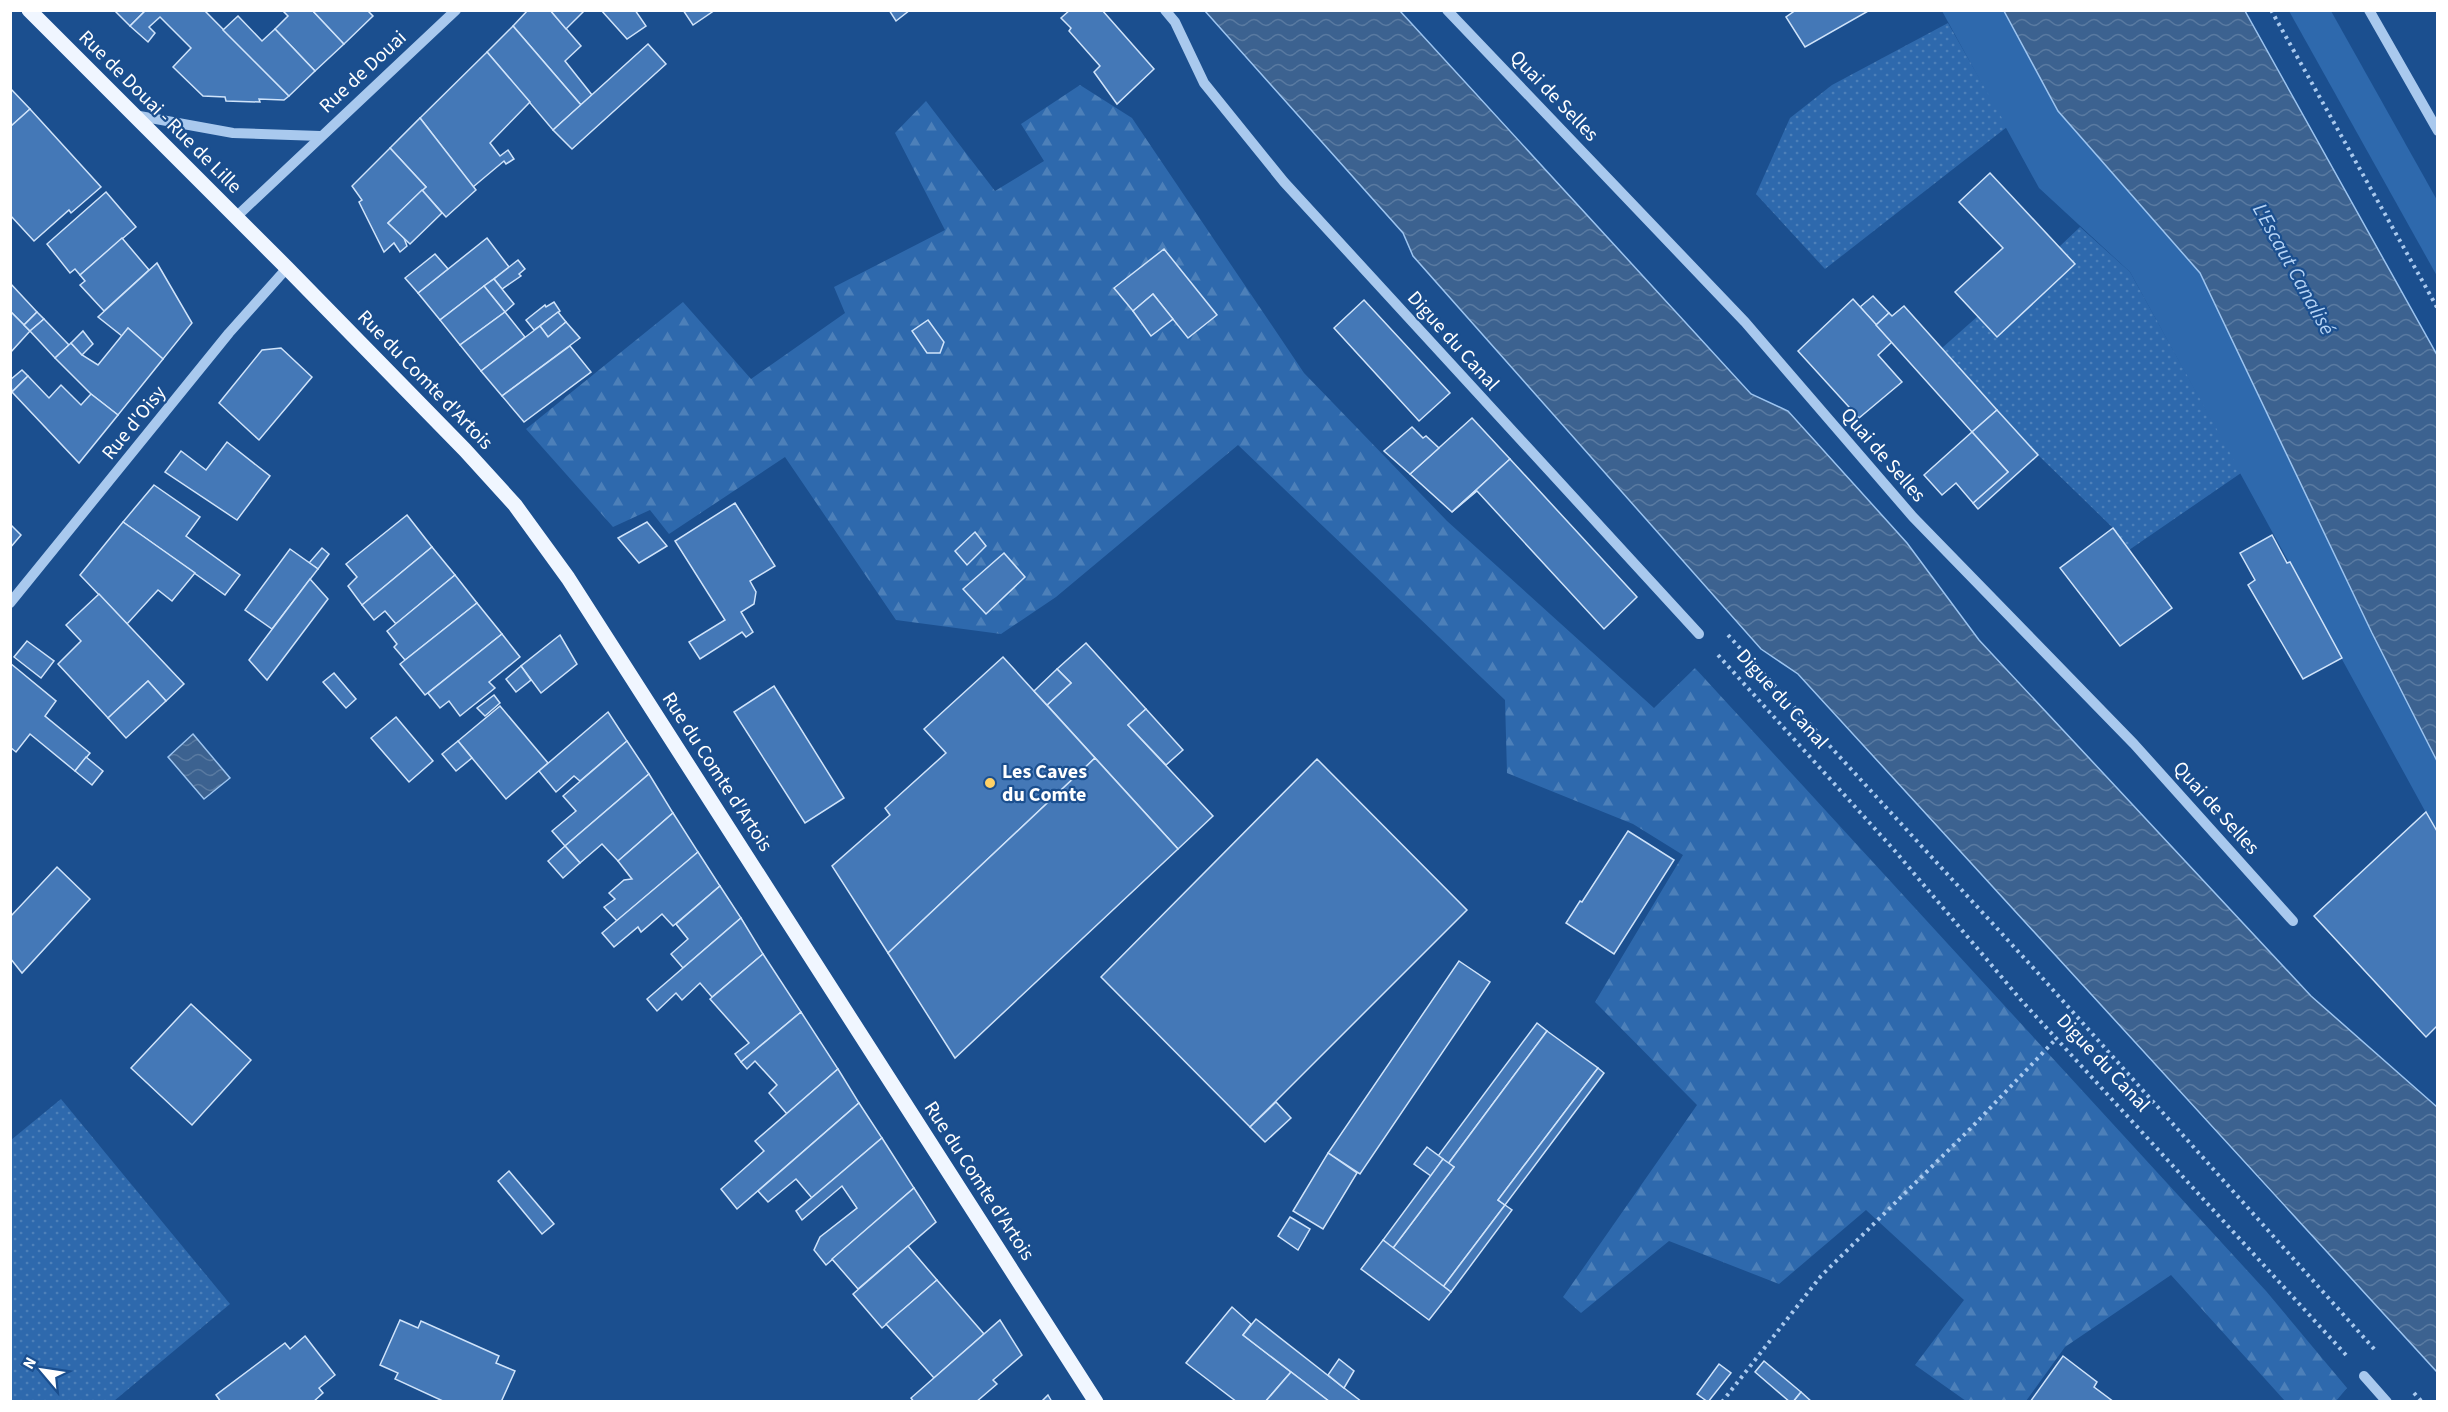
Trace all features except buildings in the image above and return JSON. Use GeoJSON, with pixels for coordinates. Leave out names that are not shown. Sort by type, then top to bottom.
{"type":"FeatureCollection","features":[{"type":"Feature","properties":{"kind":"main road","name":"Rue de Douai - Rue de Lille"},"geometry":{"type":"LineString","coordinates":[[29,10],[236,217]]}},
{"type":"Feature","properties":{"kind":"main road","name":"Rue du Comte d'Artois"},"geometry":{"type":"LineString","coordinates":[[236,217],[515,505],[568,578],[1096,1401]]}},
{"type":"Feature","properties":{"kind":"street","name":"Rue de Douai"},"geometry":{"type":"LineString","coordinates":[[236,217],[456,10]]}},
{"type":"Feature","properties":{"kind":"street","name":"Digue du Canal"},"geometry":{"type":"LineString","coordinates":[[1165,10],[1175,22],[1204,83],[1284,182],[1699,634]]}},
{"type":"Feature","properties":{"kind":"street","name":"Quai de Selles"},"geometry":{"type":"LineString","coordinates":[[1447,10],[1745,322],[1913,517],[2134,744],[2293,921]]}},
{"type":"Feature","properties":{"kind":"street"},"geometry":{"type":"LineString","coordinates":[[2369,10],[2437,129]]}},
{"type":"Feature","properties":{"kind":"street","name":"Rue de Douai"},"geometry":{"type":"LineString","coordinates":[[134,115],[233,133],[321,136]]}},
{"type":"Feature","properties":{"kind":"street","name":"Rue d'Oisy"},"geometry":{"type":"LineString","coordinates":[[10,603],[236,326],[287,268]]}},
{"type":"Feature","properties":{"kind":"street"},"geometry":{"type":"LineString","coordinates":[[2364,1376],[2387,1401]]}},
{"type":"Feature","properties":{"kind":"path"},"geometry":{"type":"LineString","coordinates":[[2271,10],[2438,309]]}},
{"type":"Feature","properties":{"kind":"path"},"geometry":{"type":"LineString","coordinates":[[1722,627],[2037,972],[2382,1357]]}},
{"type":"Feature","properties":{"kind":"path","name":"Digue du Canal"},"geometry":{"type":"LineString","coordinates":[[1699,634],[1895,851],[2056,1039],[2364,1376]]}},
{"type":"Feature","properties":{"kind":"path"},"geometry":{"type":"LineString","coordinates":[[1722,1401],[1821,1276],[1974,1126],[2056,1039]]}},
{"type":"Feature","properties":{"kind":"path"},"geometry":{"type":"LineString","coordinates":[[2414,1393],[2422,1401]]}},
{"type":"Feature","properties":{"kind":"green space"},"geometry":{"type":"Polygon","coordinates":[[[1942,11],[2004,11],[2058,111],[2200,273],[2372,633],[2437,761],[2437,833],[2130,272],[2039,188],[1942,11]]]}},
{"type":"Feature","properties":{"kind":"green space"},"geometry":{"type":"Polygon","coordinates":[[[2289,11],[2331,11],[2437,200],[2437,276],[2289,11]]]}},
{"type":"Feature","properties":{"kind":"green space"},"geometry":{"type":"Polygon","coordinates":[[[1948,23],[2007,127],[1825,269],[1756,194],[1790,118],[1832,85],[1948,23]]]}},
{"type":"Feature","properties":{"kind":"green space"},"geometry":{"type":"Polygon","coordinates":[[[1080,85],[1132,118],[1304,373],[1447,521],[1654,708],[1695,668],[2266,1291],[2347,1388],[2336,1401],[2285,1401],[2171,1275],[2065,1347],[2026,1401],[1966,1401],[1915,1365],[1964,1300],[1866,1210],[1779,1284],[1669,1241],[1581,1313],[1563,1297],[1697,1105],[1595,1002],[1683,855],[1633,824],[1507,773],[1505,700],[1238,445],[1056,597],[1001,634],[896,620],[785,457],[669,534],[650,510],[613,527],[526,429],[683,302],[751,379],[845,313],[834,287],[945,230],[895,133],[926,101],[995,191],[1044,161],[1021,124],[1080,85]]]}},
{"type":"Feature","properties":{"kind":"green space"},"geometry":{"type":"Polygon","coordinates":[[[2080,227],[2130,272],[2241,473],[2129,550],[2113,528],[2038,455],[1942,348],[1978,316],[1997,336],[2075,265],[2059,247],[2080,227]]]}},
{"type":"Feature","properties":{"kind":"green space"},"geometry":{"type":"Polygon","coordinates":[[[61,1099],[230,1304],[114,1401],[11,1401],[11,1140],[61,1099]]]}},
{"type":"Feature","properties":{"kind":"water"},"geometry":{"type":"Polygon","coordinates":[[[1205,11],[1400,11],[1751,394],[1788,411],[1907,543],[1979,640],[2311,996],[2437,1107],[2437,1372],[1798,674],[1761,649],[1413,256],[1403,233],[1205,11]]]}},
{"type":"Feature","properties":{"kind":"water","name":"L'Escaut Canalisé"},"geometry":{"type":"Polygon","coordinates":[[[2004,11],[2245,11],[2437,355],[2437,761],[2372,633],[2200,273],[2058,111],[2004,11]]]}},
{"type":"Feature","properties":{"kind":"water"},"geometry":{"type":"Polygon","coordinates":[[[193,734],[230,778],[204,799],[168,757],[193,734]]]}},
{"type":"Feature","properties":{"kind":"place","name":"Les Caves du Comte"},"geometry":{"type":"Point","coordinates":[990,783]}}]}
